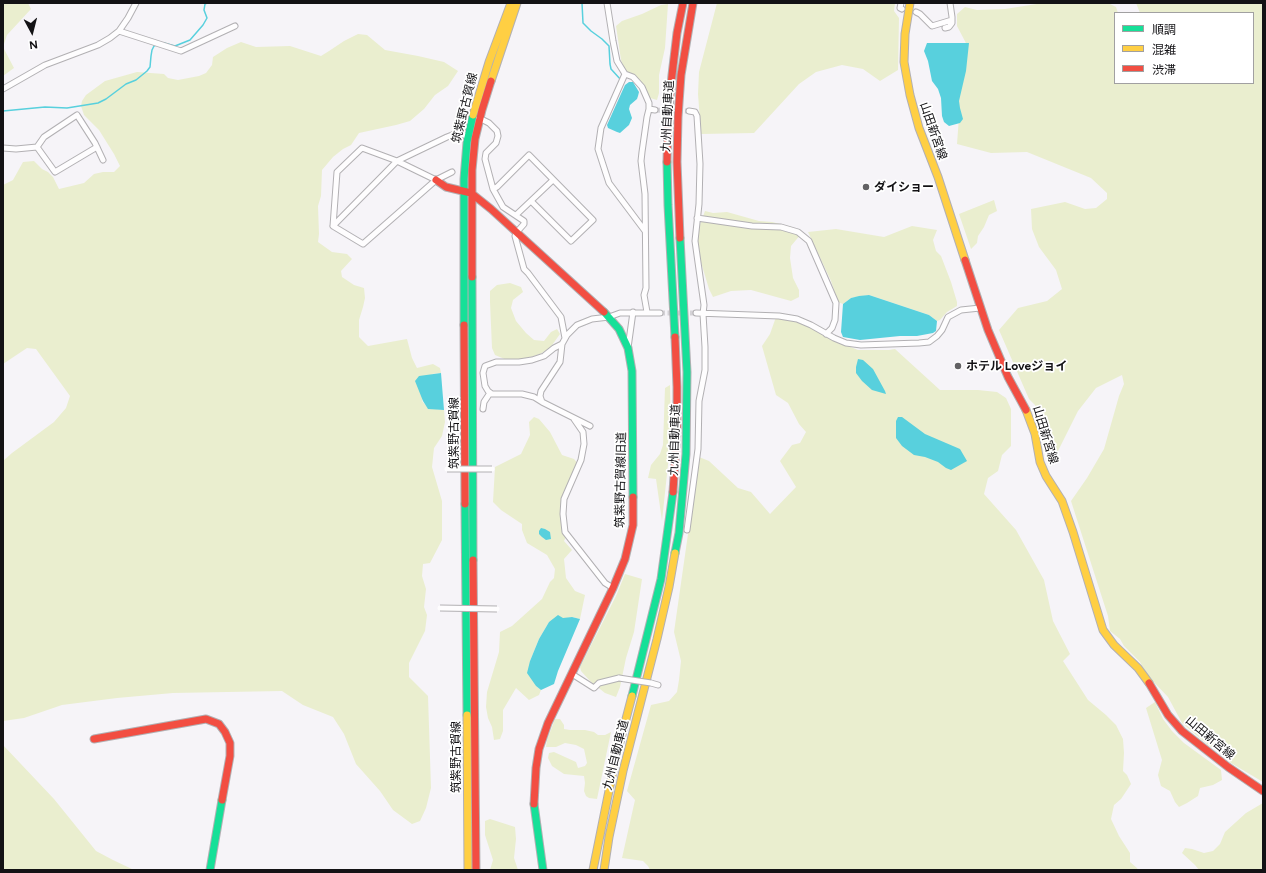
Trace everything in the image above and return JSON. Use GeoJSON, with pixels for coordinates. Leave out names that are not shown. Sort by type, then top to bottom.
{"type":"FeatureCollection","features":[{"type":"Feature","properties":{"kind":"main road","name":"筑紫野古賀線"},"geometry":{"type":"LineString","coordinates":[[476,870],[468,193],[466,160],[468,136],[474,108],[511,3]]}},
{"type":"Feature","properties":{"kind":"main road","name":"筑紫野古賀線"},"geometry":{"type":"LineString","coordinates":[[468,870],[464,413],[468,193],[479,118],[517,3]]}},
{"type":"Feature","properties":{"kind":"main road","name":"九州自動車道"},"geometry":{"type":"LineString","coordinates":[[593,870],[598,837],[615,761],[661,579],[674,482],[677,430],[677,387],[667,160],[668,118],[672,75],[677,33],[683,3]]}},
{"type":"Feature","properties":{"kind":"main road","name":"九州自動車道"},"geometry":{"type":"LineString","coordinates":[[604,870],[609,837],[623,771],[669,587],[684,483],[687,372],[678,207],[677,154],[681,75],[693,3]]}},
{"type":"Feature","properties":{"kind":"main road","name":"山田新宮線"},"geometry":{"type":"LineString","coordinates":[[910,3],[905,34],[904,62],[910,95],[919,128],[942,190],[980,308],[1008,377],[1025,406],[1035,434],[1040,462],[1046,476],[1062,501],[1103,630],[1114,645],[1138,668],[1168,714],[1182,731],[1228,767],[1263,791]]}},
{"type":"Feature","properties":{"kind":"main road"},"geometry":{"type":"LineString","coordinates":[[436,180],[446,187],[468,193]]}},
{"type":"Feature","properties":{"kind":"main road","name":"筑紫野古賀線旧道"},"geometry":{"type":"LineString","coordinates":[[468,193],[492,209],[516,233],[609,317],[619,329],[628,348],[632,371],[632,524],[625,559],[613,588],[548,723],[539,749],[534,801],[543,870]]}},
{"type":"Feature","properties":{"kind":"main road"},"geometry":{"type":"LineString","coordinates":[[94,739],[191,721],[206,720],[219,724],[230,743],[230,756],[210,870]]}},
{"type":"Feature","properties":{"kind":"street"},"geometry":{"type":"LineString","coordinates":[[3,89],[45,65],[98,45],[119,31],[136,3]]}},
{"type":"Feature","properties":{"kind":"street"},"geometry":{"type":"LineString","coordinates":[[606,3],[617,61],[625,74],[633,77],[642,87],[652,109],[647,117],[641,157],[645,194],[646,288],[644,295],[647,312]]}},
{"type":"Feature","properties":{"kind":"street"},"geometry":{"type":"LineString","coordinates":[[945,28],[949,27],[952,20],[950,3]]}},
{"type":"Feature","properties":{"kind":"street"},"geometry":{"type":"LineString","coordinates":[[916,12],[932,26],[952,20]]}},
{"type":"Feature","properties":{"kind":"street"},"geometry":{"type":"LineString","coordinates":[[119,31],[181,52],[235,26]]}},
{"type":"Feature","properties":{"kind":"street"},"geometry":{"type":"LineString","coordinates":[[625,74],[601,128],[598,149],[610,184],[645,231]]}},
{"type":"Feature","properties":{"kind":"street"},"geometry":{"type":"LineString","coordinates":[[687,530],[698,449],[699,400],[705,370],[704,305],[695,241],[699,204],[700,164],[697,116],[695,112],[689,111]]}},
{"type":"Feature","properties":{"kind":"street"},"geometry":{"type":"LineString","coordinates":[[37,147],[39,142],[44,137],[77,115],[97,147],[103,160]]}},
{"type":"Feature","properties":{"kind":"street"},"geometry":{"type":"LineString","coordinates":[[479,118],[489,122],[497,131],[498,136],[496,143],[486,153],[485,159],[493,188],[503,207],[524,221],[524,224],[515,236],[524,269],[561,317],[565,338]]}},
{"type":"Feature","properties":{"kind":"street"},"geometry":{"type":"LineString","coordinates":[[333,226],[397,161],[457,133],[468,136]]}},
{"type":"Feature","properties":{"kind":"street"},"geometry":{"type":"LineString","coordinates":[[37,147],[55,172],[97,147]]}},
{"type":"Feature","properties":{"kind":"street"},"geometry":{"type":"LineString","coordinates":[[3,148],[16,149],[37,147]]}},
{"type":"Feature","properties":{"kind":"street"},"geometry":{"type":"LineString","coordinates":[[333,226],[337,172],[362,148],[397,161],[436,180]]}},
{"type":"Feature","properties":{"kind":"street"},"geometry":{"type":"LineString","coordinates":[[493,188],[529,154],[593,220],[571,241],[531,200]]}},
{"type":"Feature","properties":{"kind":"street"},"geometry":{"type":"LineString","coordinates":[[333,226],[363,244],[436,180],[452,172]]}},
{"type":"Feature","properties":{"kind":"street"},"geometry":{"type":"LineString","coordinates":[[516,215],[553,180]]}},
{"type":"Feature","properties":{"kind":"street"},"geometry":{"type":"LineString","coordinates":[[697,218],[752,226],[781,227],[798,232],[809,241],[836,303],[835,320],[832,328],[826,334]]}},
{"type":"Feature","properties":{"kind":"street"},"geometry":{"type":"LineString","coordinates":[[696,313],[779,316],[797,319],[846,343],[861,345],[919,344],[929,342],[937,336],[942,330],[948,317],[961,310],[980,308]]}},
{"type":"Feature","properties":{"kind":"street"},"geometry":{"type":"LineString","coordinates":[[628,348],[633,312]]}},
{"type":"Feature","properties":{"kind":"street"},"geometry":{"type":"LineString","coordinates":[[542,402],[540,396],[542,391],[560,362],[562,344],[565,338],[577,325],[592,319],[609,317],[620,313],[660,313]]}},
{"type":"Feature","properties":{"kind":"street"},"geometry":{"type":"LineString","coordinates":[[562,344],[544,356],[532,360],[519,362],[496,362],[485,366],[485,386],[492,394],[522,394],[534,397],[590,426]]}},
{"type":"Feature","properties":{"kind":"street"},"geometry":{"type":"LineString","coordinates":[[483,409],[484,402],[490,392]]}},
{"type":"Feature","properties":{"kind":"street"},"geometry":{"type":"LineString","coordinates":[[574,418],[583,432],[584,444],[580,460],[564,499],[563,514],[565,532],[606,583],[613,588]]}},
{"type":"Feature","properties":{"kind":"street"},"geometry":{"type":"LineString","coordinates":[[447,469],[492,469]]}},
{"type":"Feature","properties":{"kind":"street"},"geometry":{"type":"LineString","coordinates":[[440,608],[497,609]]}},
{"type":"Feature","properties":{"kind":"street"},"geometry":{"type":"LineString","coordinates":[[572,674],[594,688],[599,682],[619,678],[658,685]]}},
{"type":"Feature","properties":{"kind":"green space"},"geometry":{"type":"Polygon","coordinates":[[[3,3],[28,3],[31,9],[7,35],[3,47],[3,3]]]}},
{"type":"Feature","properties":{"kind":"green space"},"geometry":{"type":"Polygon","coordinates":[[[717,3],[895,3],[894,11],[899,18],[898,70],[880,81],[863,69],[842,65],[816,72],[799,84],[754,133],[701,134],[698,94],[699,72],[717,3]]]}},
{"type":"Feature","properties":{"kind":"green space"},"geometry":{"type":"Polygon","coordinates":[[[1043,3],[1108,3],[1116,7],[1118,12],[1114,12],[1114,84],[1254,84],[1254,12],[1140,12],[1136,3],[1263,3],[1263,782],[1231,763],[1182,723],[1168,697],[1147,675],[1140,662],[1124,646],[1120,639],[1110,631],[1108,616],[1071,501],[1104,449],[1119,396],[1124,384],[1122,375],[1096,388],[1078,411],[1057,453],[1050,454],[1044,443],[1035,405],[1029,399],[999,330],[1018,308],[1047,301],[1062,289],[1056,270],[1039,247],[1032,229],[1031,209],[1065,202],[1085,209],[1096,208],[1107,199],[1107,193],[1091,178],[1027,152],[991,153],[957,144],[959,117],[955,87],[964,70],[968,47],[957,26],[957,14],[965,7],[977,10],[1005,9],[1043,3]]]}},
{"type":"Feature","properties":{"kind":"green space"},"geometry":{"type":"Polygon","coordinates":[[[668,4],[665,48],[659,75],[659,93],[657,100],[650,98],[641,82],[625,70],[621,60],[616,26],[622,21],[661,5],[668,4]]]}},
{"type":"Feature","properties":{"kind":"green space"},"geometry":{"type":"Polygon","coordinates":[[[358,34],[367,35],[385,50],[444,62],[458,71],[448,86],[435,95],[424,109],[410,121],[359,133],[351,145],[333,157],[322,170],[321,196],[318,206],[318,242],[332,252],[347,254],[352,259],[341,271],[342,277],[354,285],[364,288],[365,298],[359,320],[359,337],[368,346],[407,339],[412,358],[417,368],[433,364],[440,368],[441,373],[432,374],[422,401],[428,408],[444,410],[445,422],[442,436],[434,448],[432,467],[442,501],[442,540],[430,563],[423,564],[422,576],[426,589],[424,607],[427,615],[425,631],[409,663],[409,677],[428,696],[431,788],[426,808],[420,821],[412,824],[393,810],[380,791],[356,764],[344,734],[333,717],[303,705],[282,691],[173,693],[117,698],[62,705],[24,718],[3,721],[3,461],[54,422],[66,408],[70,396],[36,349],[27,348],[3,364],[3,185],[13,180],[23,162],[34,161],[53,177],[59,189],[84,183],[94,174],[114,172],[120,166],[99,130],[84,115],[81,106],[86,95],[105,81],[137,72],[164,74],[168,78],[178,80],[199,76],[206,73],[212,65],[213,57],[227,48],[241,42],[256,47],[290,46],[321,56],[358,34]]]}},
{"type":"Feature","properties":{"kind":"green space"},"geometry":{"type":"Polygon","coordinates":[[[3,47],[14,68],[3,76],[3,47]]]}},
{"type":"Feature","properties":{"kind":"green space"},"geometry":{"type":"Polygon","coordinates":[[[994,200],[997,211],[989,215],[978,236],[977,243],[971,249],[959,214],[994,200]]]}},
{"type":"Feature","properties":{"kind":"green space"},"geometry":{"type":"Polygon","coordinates":[[[705,211],[713,213],[727,212],[759,221],[772,222],[792,227],[801,234],[791,246],[790,258],[793,278],[799,290],[799,297],[791,301],[751,290],[731,291],[713,297],[700,259],[697,233],[705,211]]]}},
{"type":"Feature","properties":{"kind":"green space"},"geometry":{"type":"Polygon","coordinates":[[[912,226],[937,230],[933,240],[936,251],[941,256],[951,282],[957,306],[937,321],[929,315],[869,295],[851,298],[843,304],[838,302],[831,281],[808,232],[836,229],[884,237],[912,226]]]}},
{"type":"Feature","properties":{"kind":"green space"},"geometry":{"type":"Polygon","coordinates":[[[510,283],[521,287],[523,292],[513,300],[511,308],[516,321],[526,333],[534,340],[544,341],[551,332],[557,329],[560,334],[550,348],[540,354],[521,360],[507,360],[495,355],[492,348],[490,291],[497,285],[510,283]]]}},
{"type":"Feature","properties":{"kind":"green space"},"geometry":{"type":"Polygon","coordinates":[[[776,317],[806,324],[826,337],[858,350],[895,349],[940,390],[978,390],[997,392],[1006,398],[1011,409],[1011,446],[1002,455],[998,471],[988,478],[984,494],[1016,530],[1044,580],[1053,621],[1070,654],[1063,661],[1088,700],[1116,725],[1123,739],[1123,771],[1127,775],[1131,784],[1121,799],[1114,805],[1111,819],[1119,836],[1130,853],[1130,862],[1138,870],[650,870],[643,861],[622,858],[635,800],[627,791],[651,705],[669,701],[677,692],[681,661],[674,632],[699,457],[709,461],[738,488],[751,492],[770,514],[796,487],[780,461],[792,445],[800,443],[806,432],[799,424],[788,403],[776,395],[762,346],[770,334],[776,317]]]}},
{"type":"Feature","properties":{"kind":"green space"},"geometry":{"type":"Polygon","coordinates":[[[670,385],[671,431],[662,521],[656,479],[648,478],[651,465],[660,454],[663,445],[665,388],[670,385]]]}},
{"type":"Feature","properties":{"kind":"green space"},"geometry":{"type":"Polygon","coordinates":[[[534,417],[539,419],[550,432],[562,455],[574,459],[579,465],[567,485],[567,498],[560,513],[563,524],[568,533],[564,541],[572,550],[564,559],[566,578],[575,591],[585,595],[580,619],[572,617],[549,622],[539,639],[530,661],[536,686],[541,690],[539,695],[529,700],[516,688],[503,710],[503,731],[500,739],[494,740],[486,707],[487,692],[499,652],[500,632],[512,626],[542,599],[550,582],[554,578],[555,569],[547,555],[527,543],[522,530],[522,524],[501,510],[493,502],[495,467],[521,454],[530,435],[529,422],[534,417]]]}},
{"type":"Feature","properties":{"kind":"green space"},"geometry":{"type":"Polygon","coordinates":[[[625,574],[642,579],[634,632],[616,697],[605,693],[590,681],[581,671],[580,667],[616,596],[625,574]]]}},
{"type":"Feature","properties":{"kind":"green space"},"geometry":{"type":"Polygon","coordinates":[[[1155,702],[1163,719],[1172,731],[1184,743],[1221,770],[1222,780],[1213,785],[1200,788],[1198,796],[1179,807],[1170,791],[1161,786],[1158,775],[1162,760],[1146,708],[1155,702]]]}},
{"type":"Feature","properties":{"kind":"green space"},"geometry":{"type":"Polygon","coordinates":[[[555,719],[560,719],[564,725],[564,729],[585,730],[594,732],[598,735],[605,735],[611,732],[597,799],[586,796],[584,791],[584,776],[564,774],[552,766],[548,758],[549,753],[554,752],[576,762],[578,768],[585,766],[587,763],[584,749],[576,745],[565,743],[556,747],[546,747],[555,719]]]}},
{"type":"Feature","properties":{"kind":"green space"},"geometry":{"type":"Polygon","coordinates":[[[3,745],[54,799],[96,851],[134,870],[3,870],[3,745]]]}},
{"type":"Feature","properties":{"kind":"green space"},"geometry":{"type":"Polygon","coordinates":[[[1263,803],[1263,870],[1199,870],[1182,853],[1185,848],[1204,853],[1213,851],[1220,844],[1225,832],[1246,813],[1263,803]]]}},
{"type":"Feature","properties":{"kind":"green space"},"geometry":{"type":"Polygon","coordinates":[[[490,819],[515,827],[516,839],[514,858],[518,870],[490,870],[493,860],[485,835],[485,821],[490,819]]]}},
{"type":"Feature","properties":{"kind":"water"},"geometry":{"type":"Polygon","coordinates":[[[927,43],[969,43],[966,71],[959,101],[963,119],[960,123],[949,126],[944,122],[942,116],[941,98],[938,89],[932,81],[928,61],[924,51],[927,43]]]}},
{"type":"Feature","properties":{"kind":"water"},"geometry":{"type":"Polygon","coordinates":[[[629,82],[633,82],[639,92],[637,99],[630,105],[629,109],[632,118],[629,125],[620,133],[608,128],[607,125],[625,85],[629,82]]]}},
{"type":"Feature","properties":{"kind":"water"},"geometry":{"type":"Polygon","coordinates":[[[869,295],[929,315],[937,321],[936,331],[917,336],[860,340],[843,337],[841,332],[843,304],[851,298],[869,295]]]}},
{"type":"Feature","properties":{"kind":"water"},"geometry":{"type":"Polygon","coordinates":[[[858,359],[863,360],[873,369],[886,394],[872,390],[862,381],[856,373],[858,359]]]}},
{"type":"Feature","properties":{"kind":"water"},"geometry":{"type":"Polygon","coordinates":[[[441,373],[444,410],[428,409],[415,381],[419,376],[441,373]]]}},
{"type":"Feature","properties":{"kind":"water"},"geometry":{"type":"Polygon","coordinates":[[[898,417],[902,417],[925,434],[960,449],[967,461],[951,470],[938,462],[914,455],[902,446],[896,438],[896,421],[898,417]]]}},
{"type":"Feature","properties":{"kind":"water"},"geometry":{"type":"Polygon","coordinates":[[[541,528],[550,532],[551,539],[546,540],[539,534],[541,528]]]}},
{"type":"Feature","properties":{"kind":"water"},"geometry":{"type":"Polygon","coordinates":[[[558,615],[563,618],[572,617],[580,619],[554,684],[541,690],[536,686],[527,673],[539,639],[549,622],[558,615]]]}},
{"type":"Feature","properties":{"kind":"waterway"},"geometry":{"type":"LineString","coordinates":[[164,43],[175,46],[190,40],[207,18],[204,10],[205,4],[207,3]]}},
{"type":"Feature","properties":{"kind":"waterway"},"geometry":{"type":"LineString","coordinates":[[582,3],[583,23],[609,46],[611,69],[621,80]]}},
{"type":"Feature","properties":{"kind":"waterway"},"geometry":{"type":"LineString","coordinates":[[3,111],[45,107],[67,108],[98,103],[126,84],[136,80],[147,71],[150,67],[152,50],[156,45]]}},
{"type":"Feature","properties":{"kind":"tunnel"},"geometry":{"type":"LineString","coordinates":[[655,110],[689,111]]}},
{"type":"Feature","properties":{"kind":"tunnel"},"geometry":{"type":"LineString","coordinates":[[660,313],[696,313]]}},
{"type":"Feature","properties":{"kind":"traffic: fast"},"geometry":{"type":"LineString","coordinates":[[464,325],[464,179],[467,142],[473,115]]}},
{"type":"Feature","properties":{"kind":"traffic: fast"},"geometry":{"type":"LineString","coordinates":[[667,162],[675,337]]}},
{"type":"Feature","properties":{"kind":"traffic: fast"},"geometry":{"type":"LineString","coordinates":[[675,553],[679,533],[686,454],[687,372],[680,238]]}},
{"type":"Feature","properties":{"kind":"traffic: fast"},"geometry":{"type":"LineString","coordinates":[[472,277],[473,560]]}},
{"type":"Feature","properties":{"kind":"traffic: fast"},"geometry":{"type":"LineString","coordinates":[[604,312],[619,329],[628,348],[632,371],[633,497]]}},
{"type":"Feature","properties":{"kind":"traffic: fast"},"geometry":{"type":"LineString","coordinates":[[632,696],[661,579],[673,492]]}},
{"type":"Feature","properties":{"kind":"traffic: fast"},"geometry":{"type":"LineString","coordinates":[[465,504],[467,715]]}},
{"type":"Feature","properties":{"kind":"traffic: fast"},"geometry":{"type":"LineString","coordinates":[[210,870],[222,800]]}},
{"type":"Feature","properties":{"kind":"traffic: fast"},"geometry":{"type":"LineString","coordinates":[[534,804],[543,870]]}},
{"type":"Feature","properties":{"kind":"traffic: slow"},"geometry":{"type":"LineString","coordinates":[[473,115],[489,62],[511,3]]}},
{"type":"Feature","properties":{"kind":"traffic: slow"},"geometry":{"type":"LineString","coordinates":[[491,81],[517,3]]}},
{"type":"Feature","properties":{"kind":"traffic: slow"},"geometry":{"type":"LineString","coordinates":[[910,3],[905,34],[904,62],[910,95],[919,128],[938,177],[965,260]]}},
{"type":"Feature","properties":{"kind":"traffic: slow"},"geometry":{"type":"LineString","coordinates":[[1026,410],[1035,434],[1040,462],[1046,476],[1062,501],[1073,532],[1103,630],[1114,645],[1138,668],[1149,683]]}},
{"type":"Feature","properties":{"kind":"traffic: slow"},"geometry":{"type":"LineString","coordinates":[[604,870],[609,837],[623,771],[657,639],[675,553]]}},
{"type":"Feature","properties":{"kind":"traffic: slow"},"geometry":{"type":"LineString","coordinates":[[593,870],[615,761],[632,696]]}},
{"type":"Feature","properties":{"kind":"traffic: slow"},"geometry":{"type":"LineString","coordinates":[[467,715],[468,870]]}},
{"type":"Feature","properties":{"kind":"traffic: jam"},"geometry":{"type":"LineString","coordinates":[[667,162],[668,118],[672,75],[677,33],[683,3]]}},
{"type":"Feature","properties":{"kind":"traffic: jam"},"geometry":{"type":"LineString","coordinates":[[680,238],[677,162],[678,117],[681,75],[693,3]]}},
{"type":"Feature","properties":{"kind":"traffic: jam"},"geometry":{"type":"LineString","coordinates":[[472,277],[472,170],[475,139],[491,81]]}},
{"type":"Feature","properties":{"kind":"traffic: jam"},"geometry":{"type":"LineString","coordinates":[[436,180],[446,187],[471,193],[491,209],[604,312]]}},
{"type":"Feature","properties":{"kind":"traffic: jam"},"geometry":{"type":"LineString","coordinates":[[965,260],[988,330],[1008,377],[1026,410]]}},
{"type":"Feature","properties":{"kind":"traffic: jam"},"geometry":{"type":"LineString","coordinates":[[464,325],[465,504]]}},
{"type":"Feature","properties":{"kind":"traffic: jam"},"geometry":{"type":"LineString","coordinates":[[673,492],[677,430],[675,337]]}},
{"type":"Feature","properties":{"kind":"traffic: jam"},"geometry":{"type":"LineString","coordinates":[[534,804],[536,768],[539,749],[548,723],[613,588],[625,559],[633,525],[633,497]]}},
{"type":"Feature","properties":{"kind":"traffic: jam"},"geometry":{"type":"LineString","coordinates":[[473,560],[476,870]]}},
{"type":"Feature","properties":{"kind":"traffic: jam"},"geometry":{"type":"LineString","coordinates":[[1149,683],[1168,715],[1182,731],[1228,767],[1263,791]]}},
{"type":"Feature","properties":{"kind":"traffic: jam"},"geometry":{"type":"LineString","coordinates":[[94,739],[206,719],[219,724],[230,743],[230,756],[222,800]]}},
{"type":"Feature","properties":{"kind":"place","name":"ダイショー"},"geometry":{"type":"Point","coordinates":[866,187]}},
{"type":"Feature","properties":{"kind":"place","name":"ホテル Loveジョイ"},"geometry":{"type":"Point","coordinates":[958,366]}}]}
